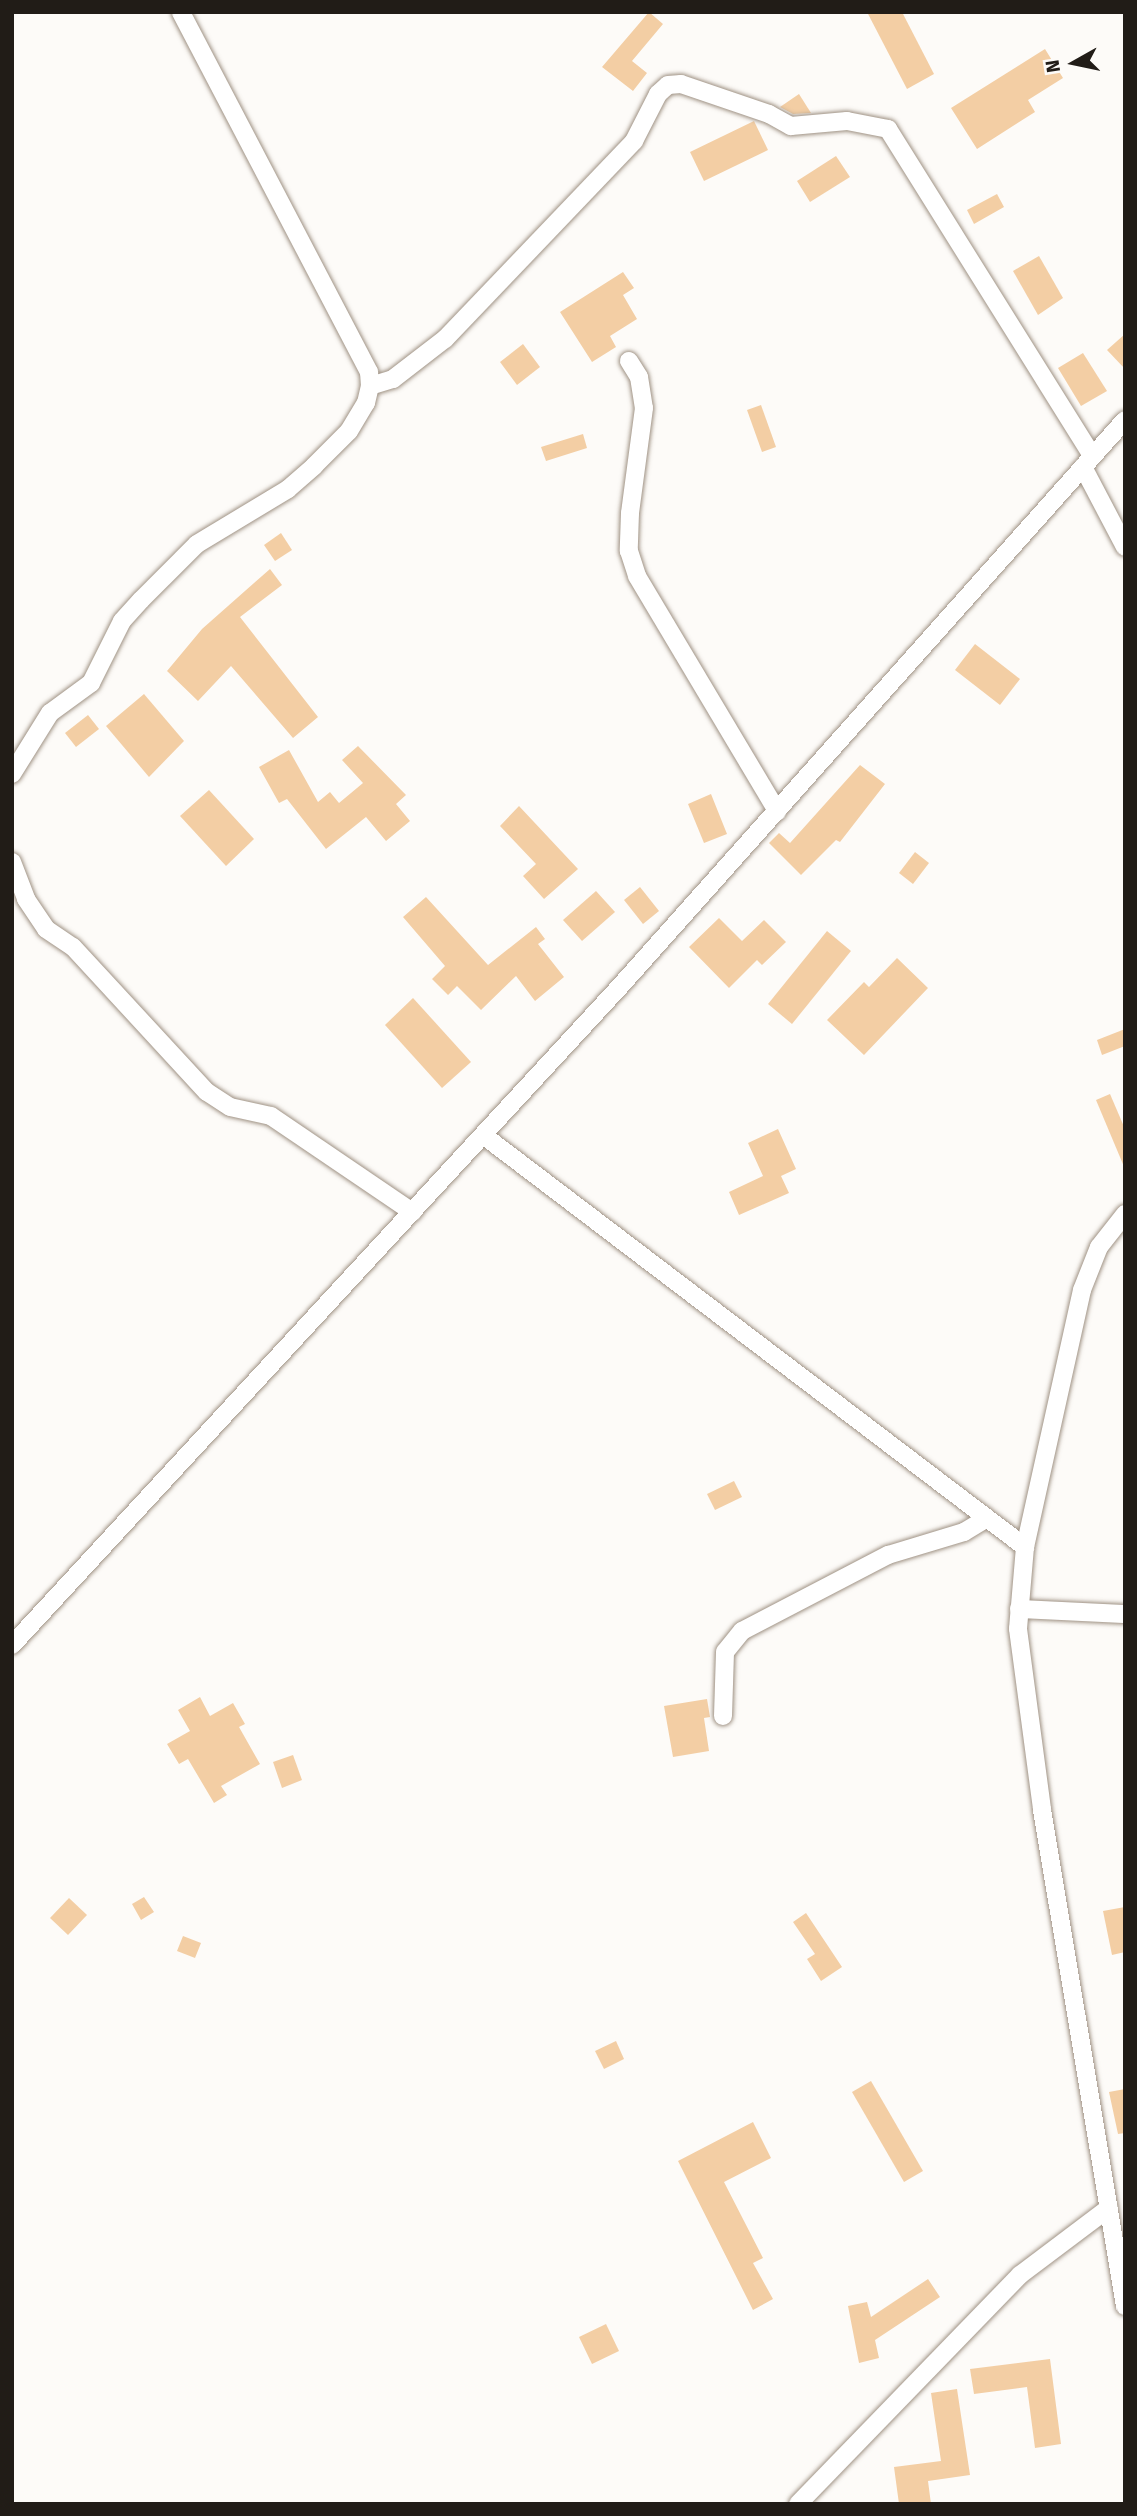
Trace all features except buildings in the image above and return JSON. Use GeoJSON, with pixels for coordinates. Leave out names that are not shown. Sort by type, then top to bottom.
{"type":"FeatureCollection","features":[{"type":"Feature","properties":{"kind":"street"},"geometry":{"type":"LineString","coordinates":[[12,774],[50,713],[91,683],[122,621],[141,600],[197,544],[288,489],[314,466],[349,431],[370,386],[369,372],[181,12]]}},
{"type":"Feature","properties":{"kind":"street"},"geometry":{"type":"LineString","coordinates":[[370,386],[393,379],[445,339],[634,141],[658,94],[668,85],[681,84],[769,114],[791,126],[847,121],[888,129],[1088,462],[1125,547]]}},
{"type":"Feature","properties":{"kind":"street"},"geometry":{"type":"LineString","coordinates":[[629,361],[639,377],[643,408],[630,513],[629,551],[637,576],[776,811]]}},
{"type":"Feature","properties":{"kind":"street"},"geometry":{"type":"LineString","coordinates":[[12,1645],[483,1135],[1125,420]]}},
{"type":"Feature","properties":{"kind":"street"},"geometry":{"type":"LineString","coordinates":[[12,862],[26,899],[46,929],[73,947],[206,1092],[230,1107],[271,1116],[412,1212]]}},
{"type":"Feature","properties":{"kind":"street"},"geometry":{"type":"LineString","coordinates":[[483,1135],[984,1520],[1025,1547]]}},
{"type":"Feature","properties":{"kind":"street"},"geometry":{"type":"LineString","coordinates":[[1125,1214],[1099,1247],[1087,1273],[1025,1547],[1019,1609],[1033,1753],[1125,2306]]}},
{"type":"Feature","properties":{"kind":"street"},"geometry":{"type":"LineString","coordinates":[[723,1716],[721,1681],[725,1652],[742,1631],[888,1555],[964,1532],[984,1520]]}},
{"type":"Feature","properties":{"kind":"street"},"geometry":{"type":"LineString","coordinates":[[1019,1609],[1125,1615]]}},
{"type":"Feature","properties":{"kind":"street"},"geometry":{"type":"LineString","coordinates":[[798,2504],[1020,2275],[1109,2208]]}}]}
